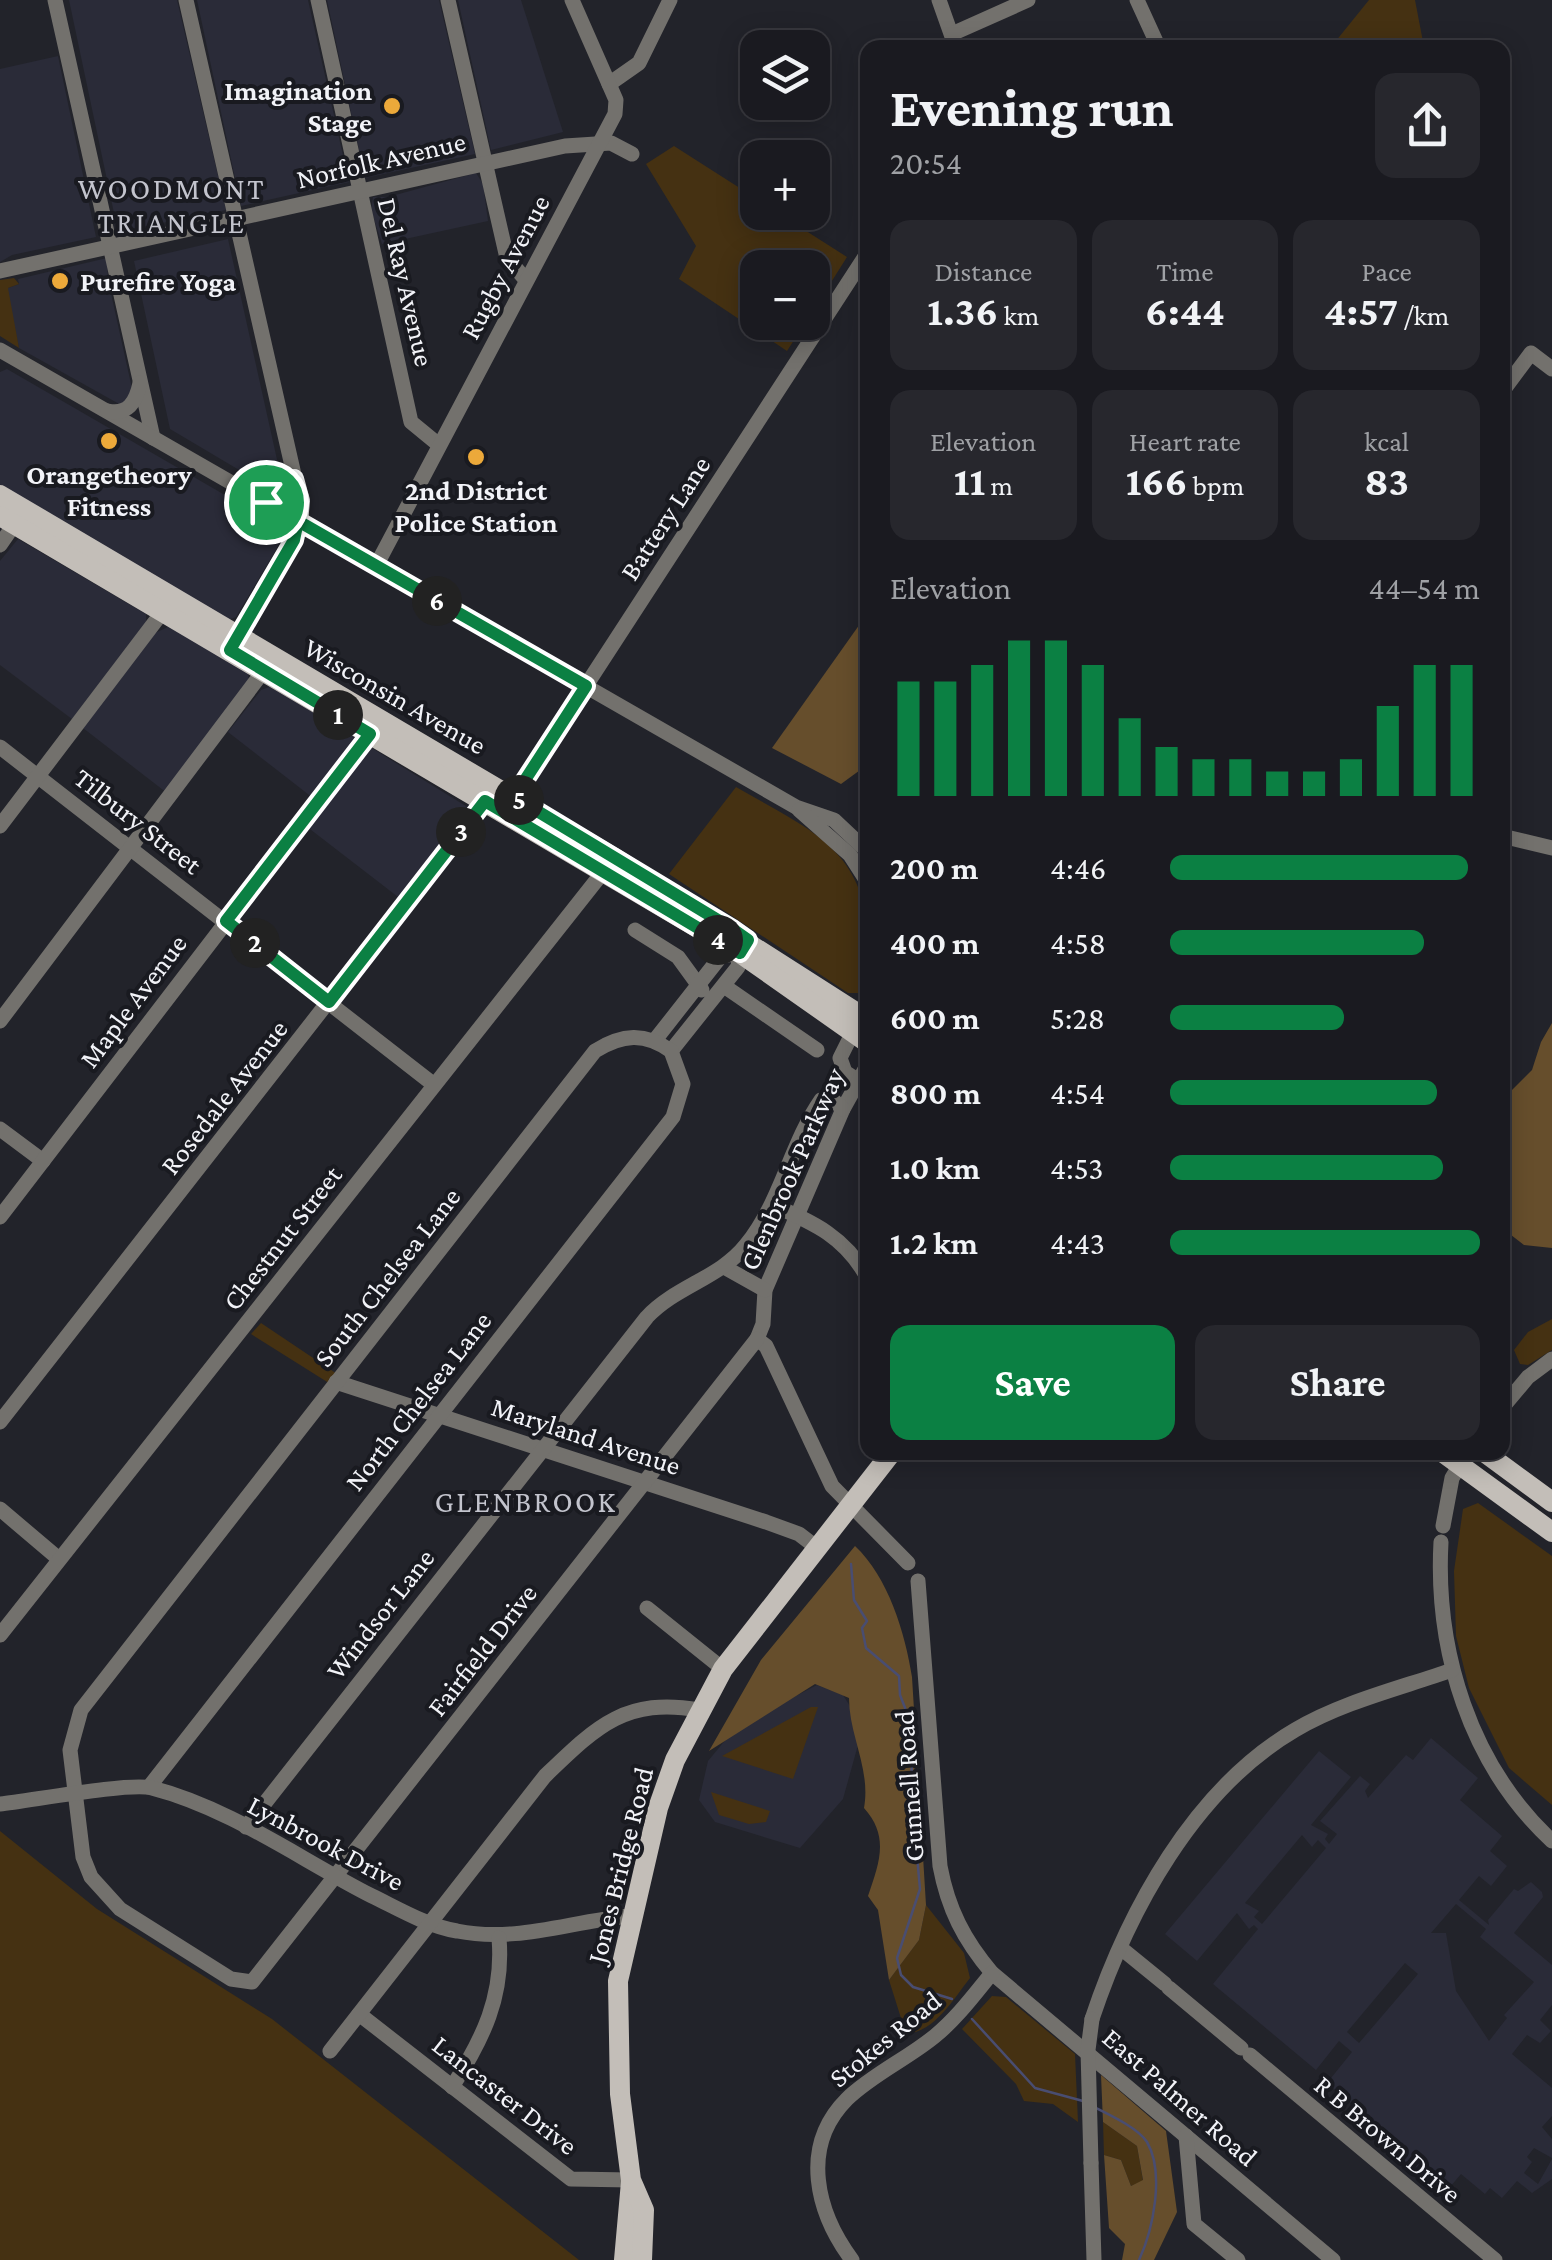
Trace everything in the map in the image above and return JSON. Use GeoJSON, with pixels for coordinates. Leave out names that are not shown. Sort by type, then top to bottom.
{"type":"FeatureCollection","features":[{"type":"Feature","properties":{"kind":"main road","name":"Wisconsin Avenue"},"geometry":{"type":"LineString","coordinates":[[0,495],[13,516],[608,864],[860,1020]]}},
{"type":"Feature","properties":{"kind":"main road","name":"Jones Bridge Road"},"geometry":{"type":"LineString","coordinates":[[624,2260],[632,2180],[618,2039],[618,1981],[658,1808],[700,1710],[723,1668],[886,1460]]}},
{"type":"Feature","properties":{"kind":"main road"},"geometry":{"type":"LineString","coordinates":[[1460,1460],[1552,1532]]}},
{"type":"Feature","properties":{"kind":"main road"},"geometry":{"type":"LineString","coordinates":[[1495,1460],[1552,1502]]}},
{"type":"Feature","properties":{"kind":"main road","name":"Jones Bridge Road"},"geometry":{"type":"LineString","coordinates":[[632,2180],[644,2210],[642,2260]]}},
{"type":"Feature","properties":{"kind":"street"},"geometry":{"type":"LineString","coordinates":[[56,0],[154,438]]}},
{"type":"Feature","properties":{"kind":"street"},"geometry":{"type":"LineString","coordinates":[[186,0],[300,501],[294,540],[234,643]]}},
{"type":"Feature","properties":{"kind":"street","name":"Del Ray Avenue"},"geometry":{"type":"LineString","coordinates":[[318,0],[411,422],[439,445]]}},
{"type":"Feature","properties":{"kind":"street"},"geometry":{"type":"LineString","coordinates":[[448,0],[507,258],[526,280]]}},
{"type":"Feature","properties":{"kind":"street"},"geometry":{"type":"LineString","coordinates":[[572,0],[609,84],[639,63],[670,0]]}},
{"type":"Feature","properties":{"kind":"street"},"geometry":{"type":"LineString","coordinates":[[939,0],[955,40],[1028,0]]}},
{"type":"Feature","properties":{"kind":"street"},"geometry":{"type":"LineString","coordinates":[[1137,0],[1154,40]]}},
{"type":"Feature","properties":{"kind":"street","name":"Rugby Avenue"},"geometry":{"type":"LineString","coordinates":[[376,566],[598,144],[616,106],[609,84]]}},
{"type":"Feature","properties":{"kind":"street"},"geometry":{"type":"LineString","coordinates":[[598,144],[620,146],[632,154]]}},
{"type":"Feature","properties":{"kind":"street","name":"Norfolk Avenue"},"geometry":{"type":"LineString","coordinates":[[0,271],[483,162],[598,144]]}},
{"type":"Feature","properties":{"kind":"street","name":"Battery Lane"},"geometry":{"type":"LineString","coordinates":[[501,803],[586,686],[860,264]]}},
{"type":"Feature","properties":{"kind":"street"},"geometry":{"type":"LineString","coordinates":[[1,352],[796,807],[834,820],[860,844]]}},
{"type":"Feature","properties":{"kind":"street"},"geometry":{"type":"LineString","coordinates":[[1510,382],[1532,354],[1552,369]]}},
{"type":"Feature","properties":{"kind":"street"},"geometry":{"type":"LineString","coordinates":[[108,412],[125,411],[134,403],[142,374]]}},
{"type":"Feature","properties":{"kind":"street"},"geometry":{"type":"LineString","coordinates":[[266,502],[278,500],[294,479]]}},
{"type":"Feature","properties":{"kind":"street"},"geometry":{"type":"LineString","coordinates":[[0,545],[13,516]]}},
{"type":"Feature","properties":{"kind":"street"},"geometry":{"type":"LineString","coordinates":[[0,826],[168,605]]}},
{"type":"Feature","properties":{"kind":"street"},"geometry":{"type":"LineString","coordinates":[[0,1022],[269,664]]}},
{"type":"Feature","properties":{"kind":"street","name":"Maple Avenue"},"geometry":{"type":"LineString","coordinates":[[0,1217],[375,727]]}},
{"type":"Feature","properties":{"kind":"street","name":"Tilbury Street"},"geometry":{"type":"LineString","coordinates":[[0,747],[433,1084]]}},
{"type":"Feature","properties":{"kind":"street","name":"Rosedale Avenue"},"geometry":{"type":"LineString","coordinates":[[0,1422],[329,1002],[501,803]]}},
{"type":"Feature","properties":{"kind":"street"},"geometry":{"type":"LineString","coordinates":[[796,807],[850,856],[860,871]]}},
{"type":"Feature","properties":{"kind":"street"},"geometry":{"type":"LineString","coordinates":[[1510,838],[1552,848]]}},
{"type":"Feature","properties":{"kind":"street","name":"Chestnut Street"},"geometry":{"type":"LineString","coordinates":[[0,1634],[608,864]]}},
{"type":"Feature","properties":{"kind":"street"},"geometry":{"type":"LineString","coordinates":[[636,930],[688,966],[698,986],[718,992],[817,1050]]}},
{"type":"Feature","properties":{"kind":"street"},"geometry":{"type":"LineString","coordinates":[[744,947],[738,968],[671,1051],[655,1040],[721,956],[744,947]]}},
{"type":"Feature","properties":{"kind":"street"},"geometry":{"type":"LineString","coordinates":[[860,1028],[840,1065],[860,1081]]}},
{"type":"Feature","properties":{"kind":"street","name":"South Chelsea Lane"},"geometry":{"type":"LineString","coordinates":[[240,1982],[102,1894],[83,1857],[75,1795],[70,1750],[81,1710],[595,1052],[628,1036],[655,1040]]}},
{"type":"Feature","properties":{"kind":"street","name":"North Chelsea Lane"},"geometry":{"type":"LineString","coordinates":[[149,1787],[672,1116],[683,1084],[671,1051]]}},
{"type":"Feature","properties":{"kind":"street","name":"Glenbrook Parkway"},"geometry":{"type":"LineString","coordinates":[[757,1339],[764,1324],[765,1290],[843,1108],[860,1086]]}},
{"type":"Feature","properties":{"kind":"street","name":"Windsor Lane"},"geometry":{"type":"LineString","coordinates":[[246,1827],[654,1309],[690,1283],[724,1267],[756,1232],[773,1204],[816,1106],[827,1098],[843,1108]]}},
{"type":"Feature","properties":{"kind":"street"},"geometry":{"type":"LineString","coordinates":[[0,1129],[43,1161]]}},
{"type":"Feature","properties":{"kind":"street"},"geometry":{"type":"LineString","coordinates":[[773,1204],[840,1240],[860,1269]]}},
{"type":"Feature","properties":{"kind":"street"},"geometry":{"type":"LineString","coordinates":[[724,1267],[765,1290]]}},
{"type":"Feature","properties":{"kind":"street"},"geometry":{"type":"LineString","coordinates":[[757,1339],[766,1346],[832,1486],[908,1562]]}},
{"type":"Feature","properties":{"kind":"street","name":"Fairfield Drive"},"geometry":{"type":"LineString","coordinates":[[240,1982],[252,1982],[260,1975],[757,1339]]}},
{"type":"Feature","properties":{"kind":"street"},"geometry":{"type":"LineString","coordinates":[[1510,1398],[1528,1377],[1552,1359]]}},
{"type":"Feature","properties":{"kind":"street","name":"Maryland Avenue"},"geometry":{"type":"LineString","coordinates":[[336,1382],[648,1482],[799,1534],[816,1547]]}},
{"type":"Feature","properties":{"kind":"street"},"geometry":{"type":"LineString","coordinates":[[1455,1460],[1442,1534],[1440,1606],[1452,1670],[1471,1726],[1500,1778],[1523,1812],[1552,1841]]}},
{"type":"Feature","properties":{"kind":"street"},"geometry":{"type":"LineString","coordinates":[[0,1508],[60,1559]]}},
{"type":"Feature","properties":{"kind":"street","name":"Gunnell Road"},"geometry":{"type":"LineString","coordinates":[[918,1581],[940,1866],[955,1922],[992,1973]]}},
{"type":"Feature","properties":{"kind":"street"},"geometry":{"type":"LineString","coordinates":[[647,1608],[723,1668]]}},
{"type":"Feature","properties":{"kind":"street"},"geometry":{"type":"LineString","coordinates":[[1094,2260],[1088,2050],[1092,2018],[1122,1948],[1176,1847],[1254,1759],[1295,1730],[1452,1670]]}},
{"type":"Feature","properties":{"kind":"street"},"geometry":{"type":"LineString","coordinates":[[330,2051],[545,1776],[578,1744],[639,1708],[656,1704],[700,1710]]}},
{"type":"Feature","properties":{"kind":"street","name":"Lynbrook Drive"},"geometry":{"type":"LineString","coordinates":[[0,1804],[149,1787],[246,1827],[431,1923],[499,1938],[540,1933],[586,1920],[630,1916]]}},
{"type":"Feature","properties":{"kind":"street"},"geometry":{"type":"LineString","coordinates":[[452,2086],[478,2046],[494,2008],[501,1966],[499,1938]]}},
{"type":"Feature","properties":{"kind":"street","name":"R B Brown Drive"},"geometry":{"type":"LineString","coordinates":[[1122,1948],[1495,2260]]}},
{"type":"Feature","properties":{"kind":"street","name":"East Palmer Road"},"geometry":{"type":"LineString","coordinates":[[992,1973],[1334,2260]]}},
{"type":"Feature","properties":{"kind":"street","name":"Stokes Road"},"geometry":{"type":"LineString","coordinates":[[852,2260],[826,2220],[818,2189],[819,2154],[830,2122],[853,2094],[949,2024],[992,1973]]}},
{"type":"Feature","properties":{"kind":"street","name":"Lancaster Drive"},"geometry":{"type":"LineString","coordinates":[[360,2014],[571,2178],[632,2180]]}},
{"type":"Feature","properties":{"kind":"street"},"geometry":{"type":"LineString","coordinates":[[1186,2136],[1186,2178],[1194,2224],[1237,2260]]}},
{"type":"Feature","properties":{"kind":"shaded area"},"geometry":{"type":"Polygon","coordinates":[[[69,0],[177,0],[226,210],[118,232],[69,0]]]}},
{"type":"Feature","properties":{"kind":"shaded area"},"geometry":{"type":"Polygon","coordinates":[[[197,0],[308,0],[349,182],[241,206],[197,0]]]}},
{"type":"Feature","properties":{"kind":"shaded area"},"geometry":{"type":"Polygon","coordinates":[[[327,0],[439,0],[475,154],[365,178],[327,0]]]}},
{"type":"Feature","properties":{"kind":"shaded area"},"geometry":{"type":"Polygon","coordinates":[[[458,0],[521,0],[563,132],[491,150],[458,0]]]}},
{"type":"Feature","properties":{"kind":"shaded area"},"geometry":{"type":"Polygon","coordinates":[[[1369,0],[1415,0],[1423,40],[1337,40],[1369,0]]]}},
{"type":"Feature","properties":{"kind":"shaded area"},"geometry":{"type":"Polygon","coordinates":[[[58,56],[96,237],[12,255],[0,262],[0,69],[58,56]]]}},
{"type":"Feature","properties":{"kind":"shaded area"},"geometry":{"type":"Polygon","coordinates":[[[674,146],[740,188],[740,230],[805,230],[847,257],[830,284],[830,250],[740,250],[740,320],[679,279],[696,246],[646,164],[674,146]]]}},
{"type":"Feature","properties":{"kind":"shaded area"},"geometry":{"type":"Polygon","coordinates":[[[476,173],[483,184],[488,221],[382,244],[371,210],[373,197],[388,197],[476,173]]]}},
{"type":"Feature","properties":{"kind":"shaded area"},"geometry":{"type":"Polygon","coordinates":[[[228,239],[282,482],[276,492],[170,429],[134,261],[228,239]]]}},
{"type":"Feature","properties":{"kind":"shaded area"},"geometry":{"type":"Polygon","coordinates":[[[107,258],[108,280],[133,393],[121,405],[19,348],[8,300],[8,288],[19,284],[18,279],[107,258]]]}},
{"type":"Feature","properties":{"kind":"shaded area"},"geometry":{"type":"Polygon","coordinates":[[[14,278],[19,284],[8,288],[19,348],[0,336],[0,280],[14,278]]]}},
{"type":"Feature","properties":{"kind":"shaded area"},"geometry":{"type":"Polygon","coordinates":[[[770,340],[794,340],[787,351],[770,340]]]}},
{"type":"Feature","properties":{"kind":"shaded area"},"geometry":{"type":"Polygon","coordinates":[[[7,369],[282,528],[283,538],[236,617],[228,620],[0,485],[0,372],[7,369]]]}},
{"type":"Feature","properties":{"kind":"shaded area"},"geometry":{"type":"Polygon","coordinates":[[[18,539],[146,614],[146,623],[72,719],[0,665],[0,561],[18,539]]]}},
{"type":"Feature","properties":{"kind":"shaded area"},"geometry":{"type":"Polygon","coordinates":[[[860,624],[860,770],[841,784],[772,748],[860,624]]]}},
{"type":"Feature","properties":{"kind":"shaded area"},"geometry":{"type":"Polygon","coordinates":[[[170,626],[248,673],[249,681],[167,793],[83,728],[155,633],[170,626]]]}},
{"type":"Feature","properties":{"kind":"shaded area"},"geometry":{"type":"Polygon","coordinates":[[[272,686],[354,736],[352,747],[313,798],[228,732],[261,690],[272,686]]]}},
{"type":"Feature","properties":{"kind":"shaded area"},"geometry":{"type":"Polygon","coordinates":[[[370,747],[469,808],[402,900],[306,826],[370,747]]]}},
{"type":"Feature","properties":{"kind":"shaded area"},"geometry":{"type":"Polygon","coordinates":[[[736,787],[786,815],[828,845],[857,884],[858,993],[848,993],[669,874],[736,787]]]}},
{"type":"Feature","properties":{"kind":"shaded area"},"geometry":{"type":"Polygon","coordinates":[[[1552,1023],[1552,1248],[1524,1245],[1510,1234],[1510,1092],[1532,1070],[1552,1023]]]}},
{"type":"Feature","properties":{"kind":"shaded area"},"geometry":{"type":"Polygon","coordinates":[[[1552,1319],[1552,1350],[1528,1365],[1520,1364],[1514,1350],[1528,1332],[1552,1319]]]}},
{"type":"Feature","properties":{"kind":"shaded area"},"geometry":{"type":"Polygon","coordinates":[[[261,1323],[340,1376],[332,1385],[251,1334],[261,1323]]]}},
{"type":"Feature","properties":{"kind":"shaded area"},"geometry":{"type":"Polygon","coordinates":[[[1478,1503],[1552,1556],[1552,1805],[1509,1768],[1469,1688],[1456,1636],[1454,1571],[1463,1509],[1478,1503]]]}},
{"type":"Feature","properties":{"kind":"shaded area"},"geometry":{"type":"Polygon","coordinates":[[[855,1546],[886,1589],[905,1642],[912,1677],[926,1905],[919,1940],[889,1980],[878,1910],[868,1896],[880,1840],[864,1808],[865,1780],[849,1698],[815,1684],[709,1751],[761,1660],[855,1546]]]}},
{"type":"Feature","properties":{"kind":"shaded area"},"geometry":{"type":"Polygon","coordinates":[[[817,1685],[843,1695],[863,1727],[843,1799],[800,1848],[715,1822],[699,1800],[708,1761],[737,1726],[817,1685]]]}},
{"type":"Feature","properties":{"kind":"shaded area"},"geometry":{"type":"Polygon","coordinates":[[[811,1707],[818,1707],[793,1779],[722,1756],[811,1707]]]}},
{"type":"Feature","properties":{"kind":"shaded area"},"geometry":{"type":"Polygon","coordinates":[[[1431,1738],[1478,1778],[1460,1800],[1502,1836],[1490,1851],[1507,1866],[1491,1886],[1479,1876],[1459,1900],[1489,1925],[1488,1920],[1514,1889],[1518,1891],[1531,1882],[1542,1892],[1543,1897],[1514,1933],[1552,1965],[1552,2005],[1540,2020],[1551,2031],[1540,2043],[1527,2035],[1512,2054],[1552,2088],[1552,2116],[1542,2127],[1552,2139],[1552,2158],[1534,2148],[1527,2157],[1532,2162],[1524,2173],[1538,2184],[1552,2159],[1552,2179],[1532,2193],[1517,2181],[1502,2198],[1490,2188],[1485,2194],[1461,2174],[1450,2187],[1430,2171],[1427,2175],[1421,2170],[1416,2175],[1387,2151],[1395,2140],[1327,2083],[1352,2052],[1339,2041],[1316,2070],[1213,1984],[1258,1929],[1254,1925],[1249,1929],[1237,1913],[1197,1961],[1165,1934],[1319,1751],[1351,1777],[1311,1825],[1328,1834],[1325,1839],[1329,1844],[1337,1834],[1320,1821],[1360,1776],[1370,1784],[1365,1791],[1368,1798],[1406,1755],[1413,1760],[1431,1738]],[[1302,1835],[1245,1903],[1259,1911],[1254,1917],[1262,1924],[1326,1848],[1318,1840],[1312,1847],[1302,1835]],[[1456,1904],[1431,1933],[1446,1933],[1456,1991],[1489,2041],[1507,2018],[1504,2015],[1534,1982],[1480,1937],[1486,1929],[1456,1904]],[[1405,1963],[1347,2032],[1359,2043],[1418,1974],[1405,1963]]]}},
{"type":"Feature","properties":{"kind":"shaded area"},"geometry":{"type":"Polygon","coordinates":[[[711,1792],[770,1811],[766,1822],[749,1824],[719,1815],[711,1792]]]}},
{"type":"Feature","properties":{"kind":"shaded area"},"geometry":{"type":"Polygon","coordinates":[[[0,1831],[97,1909],[272,2019],[579,2260],[0,2260],[0,1831]]]}},
{"type":"Feature","properties":{"kind":"shaded area"},"geometry":{"type":"Polygon","coordinates":[[[926,1905],[964,1953],[970,1978],[935,2021],[906,2034],[889,1980],[919,1940],[926,1905]]]}},
{"type":"Feature","properties":{"kind":"shaded area"},"geometry":{"type":"Polygon","coordinates":[[[992,1996],[1006,1997],[1075,2054],[1078,2122],[1053,2104],[1024,2101],[1016,2084],[962,2029],[992,1996]]]}},
{"type":"Feature","properties":{"kind":"shaded area"},"geometry":{"type":"Polygon","coordinates":[[[1101,2075],[1166,2131],[1177,2212],[1154,2260],[1122,2260],[1125,2244],[1109,2228],[1104,2155],[1121,2160],[1131,2186],[1143,2180],[1137,2146],[1103,2122],[1101,2075]]]}},
{"type":"Feature","properties":{"kind":"shaded area"},"geometry":{"type":"Polygon","coordinates":[[[1103,2122],[1137,2146],[1143,2181],[1131,2186],[1121,2160],[1104,2155],[1103,2122]]]}},
{"type":"Feature","properties":{"kind":"waterway"},"geometry":{"type":"LineString","coordinates":[[851,1564],[854,1600],[867,1621],[862,1628],[866,1648],[899,1676],[900,1695],[913,1728],[911,1790],[920,1889],[897,1958],[901,1975],[913,1987],[952,1999]]}},
{"type":"Feature","properties":{"kind":"waterway"},"geometry":{"type":"LineString","coordinates":[[972,2019],[1035,2088],[1083,2101]]}},
{"type":"Feature","properties":{"kind":"waterway"},"geometry":{"type":"LineString","coordinates":[[1094,2107],[1137,2132],[1152,2155],[1155,2201],[1139,2260]]}},
{"type":"Feature","properties":{"kind":"place","name":"Imagination Stage"},"geometry":{"type":"Point","coordinates":[392,106]}},
{"type":"Feature","properties":{"kind":"place","name":"Purefire Yoga"},"geometry":{"type":"Point","coordinates":[60,281]}},
{"type":"Feature","properties":{"kind":"place","name":"Orangetheory Fitness"},"geometry":{"type":"Point","coordinates":[109,441]}},
{"type":"Feature","properties":{"kind":"place","name":"2nd District Police Station"},"geometry":{"type":"Point","coordinates":[476,457]}},
{"type":"Feature","properties":{"kind":"district","name":"WOODMONT TRIANGLE"},"geometry":{"type":"Point","coordinates":[172,205]}},
{"type":"Feature","properties":{"kind":"district","name":"GLENBROOK"},"geometry":{"type":"Point","coordinates":[526,1501]}},
{"type":"Feature","properties":{"kind":"route"},"geometry":{"type":"LineString","coordinates":[[266,502],[278,500],[294,479],[300,501],[298,521],[586,686],[514,797],[731,928],[748,940],[740,953],[485,801],[329,1002],[226,921],[370,734],[230,650],[294,540],[298,521],[266,502]]}}]}
